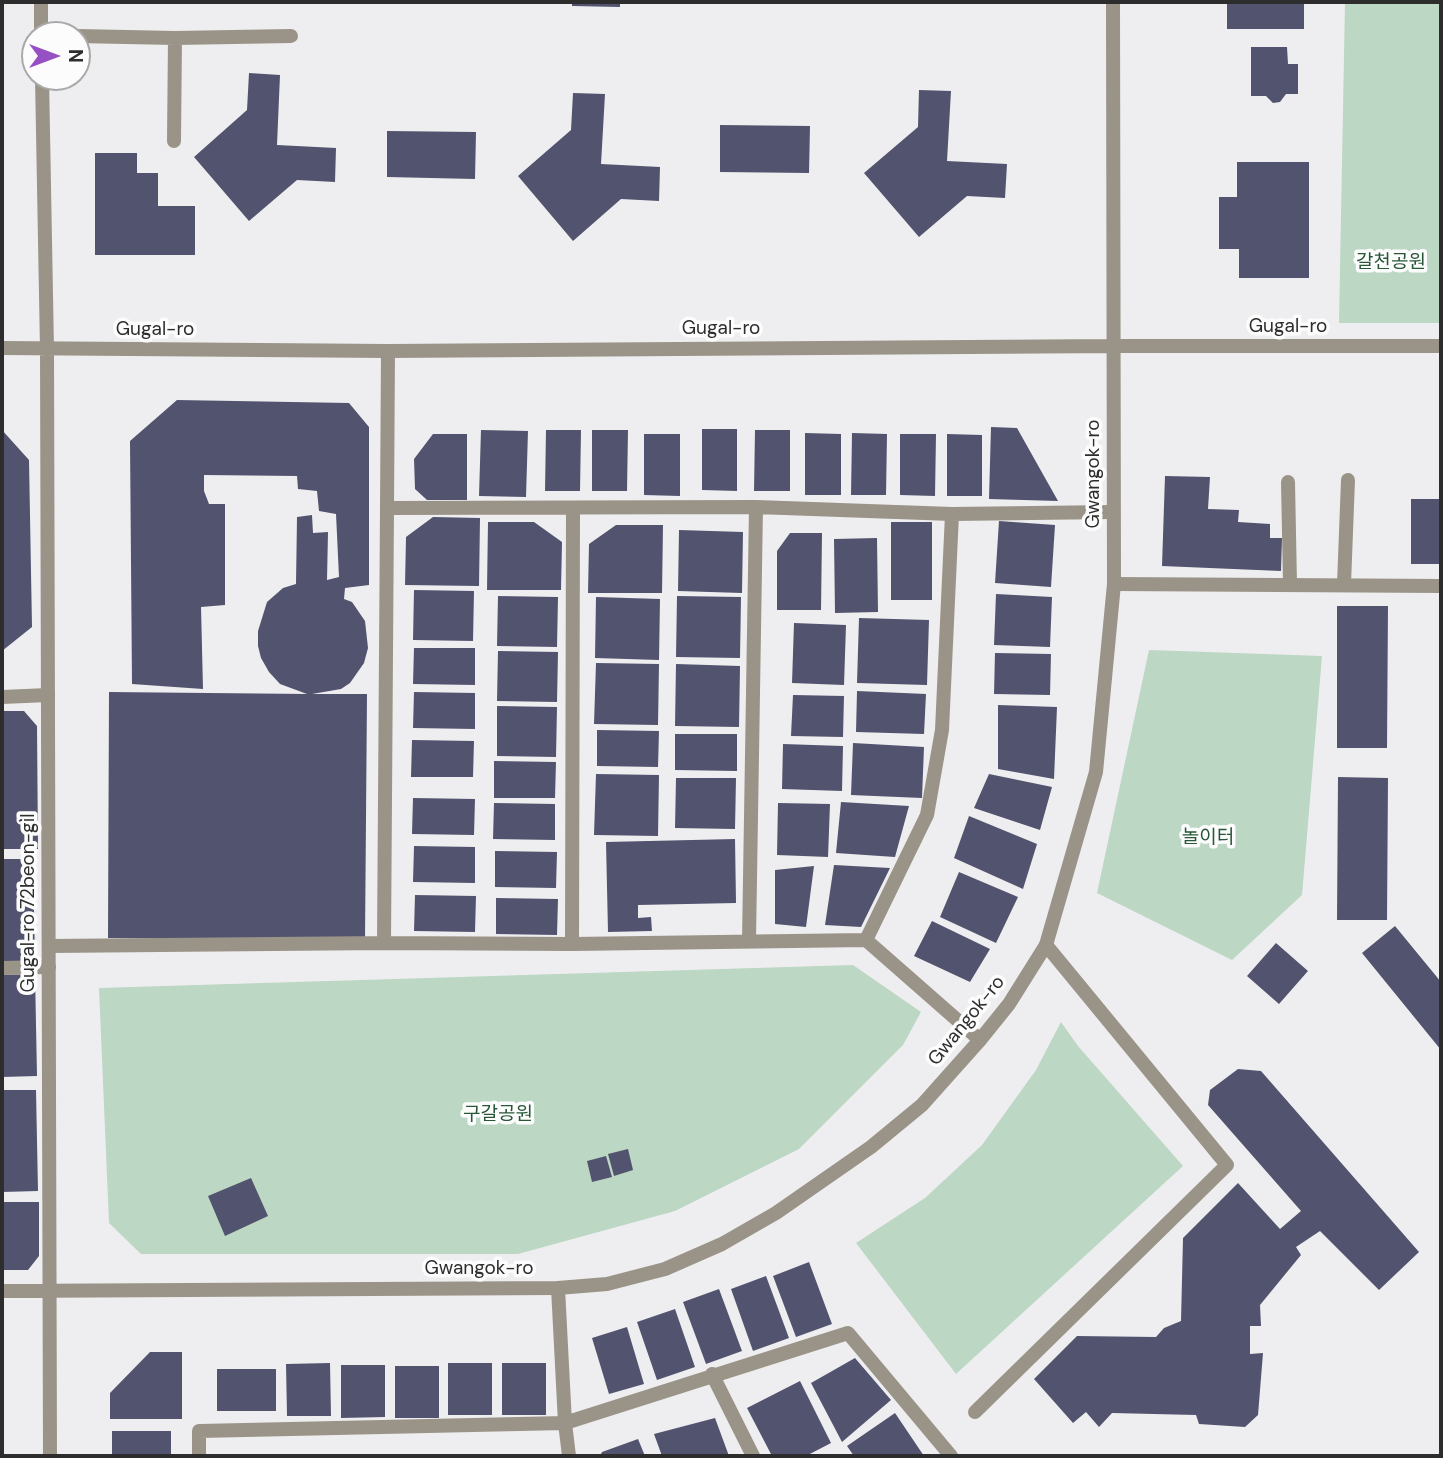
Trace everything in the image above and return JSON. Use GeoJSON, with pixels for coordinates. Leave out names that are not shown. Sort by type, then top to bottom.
{"type":"FeatureCollection","features":[{"type":"Feature","properties":{"kind":"street"},"geometry":{"type":"LineString","coordinates":[[41,2],[42,21]]}},
{"type":"Feature","properties":{"kind":"street","name":"Gwangok-ro"},"geometry":{"type":"LineString","coordinates":[[2,1291],[558,1288],[607,1284],[666,1269],[722,1244],[776,1213],[872,1147],[922,1105],[981,1040],[1010,1004],[1045,944],[1096,772],[1114,584],[1113,2]]}},
{"type":"Feature","properties":{"kind":"street"},"geometry":{"type":"LineString","coordinates":[[91,36],[292,36]]}},
{"type":"Feature","properties":{"kind":"street"},"geometry":{"type":"LineString","coordinates":[[174,141],[175,38]]}},
{"type":"Feature","properties":{"kind":"street","name":"Gugal-ro 72beon-gil"},"geometry":{"type":"LineString","coordinates":[[42,91],[47,349],[50,1456]]}},
{"type":"Feature","properties":{"kind":"street","name":"Gugal-ro"},"geometry":{"type":"LineString","coordinates":[[2,348],[388,351],[1441,346]]}},
{"type":"Feature","properties":{"kind":"street"},"geometry":{"type":"LineString","coordinates":[[384,943],[388,351]]}},
{"type":"Feature","properties":{"kind":"street"},"geometry":{"type":"LineString","coordinates":[[1344,584],[1348,480]]}},
{"type":"Feature","properties":{"kind":"street"},"geometry":{"type":"LineString","coordinates":[[1289,482],[1290,584]]}},
{"type":"Feature","properties":{"kind":"street"},"geometry":{"type":"LineString","coordinates":[[387,508],[756,507],[952,514],[1113,512]]}},
{"type":"Feature","properties":{"kind":"street"},"geometry":{"type":"LineString","coordinates":[[749,941],[756,507]]}},
{"type":"Feature","properties":{"kind":"street"},"geometry":{"type":"LineString","coordinates":[[572,944],[573,508]]}},
{"type":"Feature","properties":{"kind":"street"},"geometry":{"type":"LineString","coordinates":[[866,940],[927,815],[942,730],[952,514]]}},
{"type":"Feature","properties":{"kind":"street"},"geometry":{"type":"LineString","coordinates":[[1114,584],[1441,586]]}},
{"type":"Feature","properties":{"kind":"street"},"geometry":{"type":"LineString","coordinates":[[2,697],[48,695]]}},
{"type":"Feature","properties":{"kind":"street"},"geometry":{"type":"LineString","coordinates":[[49,946],[866,940],[981,1040]]}},
{"type":"Feature","properties":{"kind":"street"},"geometry":{"type":"LineString","coordinates":[[975,1412],[1227,1165],[1045,944]]}},
{"type":"Feature","properties":{"kind":"street"},"geometry":{"type":"LineString","coordinates":[[2,968],[49,967]]}},
{"type":"Feature","properties":{"kind":"street"},"geometry":{"type":"LineString","coordinates":[[558,1288],[569,1456]]}},
{"type":"Feature","properties":{"kind":"street"},"geometry":{"type":"LineString","coordinates":[[199,1456],[199,1431],[565,1423],[712,1374],[848,1333],[951,1456]]}},
{"type":"Feature","properties":{"kind":"street"},"geometry":{"type":"LineString","coordinates":[[712,1374],[753,1456]]}},
{"type":"Feature","properties":{"kind":"green space","name":"갈천공원"},"geometry":{"type":"Polygon","coordinates":[[[1345,2],[1441,2],[1441,323],[1339,323],[1345,2]]]}},
{"type":"Feature","properties":{"kind":"green space","name":"놀이터"},"geometry":{"type":"Polygon","coordinates":[[[1149,650],[1322,656],[1302,895],[1232,960],[1097,893],[1149,650]]]}},
{"type":"Feature","properties":{"kind":"green space","name":"구갈공원"},"geometry":{"type":"Polygon","coordinates":[[[853,965],[921,1012],[903,1045],[799,1149],[675,1211],[518,1254],[141,1254],[109,1223],[99,988],[853,965]]]}},
{"type":"Feature","properties":{"kind":"green space"},"geometry":{"type":"Polygon","coordinates":[[[1061,1022],[1078,1046],[1183,1166],[956,1374],[856,1243],[925,1198],[982,1145],[1036,1070],[1061,1022]]]}},
{"type":"Feature","properties":{"kind":"building"},"geometry":{"type":"Polygon","coordinates":[[[572,2],[620,2],[620,7],[572,6],[572,2]]]}},
{"type":"Feature","properties":{"kind":"building"},"geometry":{"type":"Polygon","coordinates":[[[1227,2],[1304,2],[1304,29],[1227,29],[1227,2]]]}},
{"type":"Feature","properties":{"kind":"building"},"geometry":{"type":"Polygon","coordinates":[[[1251,47],[1287,47],[1288,64],[1298,64],[1298,94],[1286,94],[1280,102],[1273,103],[1266,96],[1251,96],[1251,47]]]}},
{"type":"Feature","properties":{"kind":"building"},"geometry":{"type":"Polygon","coordinates":[[[249,73],[280,75],[277,145],[336,148],[335,182],[297,180],[249,221],[194,157],[247,110],[249,73]]]}},
{"type":"Feature","properties":{"kind":"building"},"geometry":{"type":"Polygon","coordinates":[[[919,90],[951,91],[947,161],[1007,164],[1005,198],[967,196],[919,237],[864,173],[918,127],[919,90]]]}},
{"type":"Feature","properties":{"kind":"building"},"geometry":{"type":"Polygon","coordinates":[[[573,93],[605,94],[601,164],[660,167],[659,201],[621,199],[573,241],[518,176],[571,130],[573,93]]]}},
{"type":"Feature","properties":{"kind":"building"},"geometry":{"type":"Polygon","coordinates":[[[720,125],[810,126],[809,173],[720,172],[720,125]]]}},
{"type":"Feature","properties":{"kind":"building"},"geometry":{"type":"Polygon","coordinates":[[[387,131],[476,132],[475,179],[387,177],[387,131]]]}},
{"type":"Feature","properties":{"kind":"building"},"geometry":{"type":"Polygon","coordinates":[[[95,153],[137,153],[137,173],[158,173],[158,206],[195,206],[195,255],[95,255],[95,153]]]}},
{"type":"Feature","properties":{"kind":"building"},"geometry":{"type":"Polygon","coordinates":[[[1237,162],[1309,162],[1309,278],[1239,278],[1239,249],[1219,249],[1219,197],[1237,197],[1237,162]]]}},
{"type":"Feature","properties":{"kind":"building"},"geometry":{"type":"Polygon","coordinates":[[[177,400],[349,403],[369,427],[369,585],[345,588],[344,599],[352,602],[365,621],[368,648],[364,663],[350,683],[341,689],[312,694],[367,694],[365,940],[108,938],[109,692],[307,694],[280,684],[269,672],[258,646],[258,631],[267,602],[283,588],[296,584],[297,517],[312,515],[313,533],[328,532],[327,580],[339,577],[336,514],[319,511],[317,491],[298,489],[297,476],[204,475],[204,491],[209,504],[225,504],[225,605],[201,607],[203,689],[132,684],[130,441],[177,400]]]}},
{"type":"Feature","properties":{"kind":"building"},"geometry":{"type":"Polygon","coordinates":[[[991,427],[1017,428],[1058,501],[989,499],[991,427]]]}},
{"type":"Feature","properties":{"kind":"building"},"geometry":{"type":"Polygon","coordinates":[[[702,429],[737,429],[737,491],[702,490],[702,429]]]}},
{"type":"Feature","properties":{"kind":"building"},"geometry":{"type":"Polygon","coordinates":[[[2,430],[29,460],[32,627],[2,651],[2,430]]]}},
{"type":"Feature","properties":{"kind":"building"},"geometry":{"type":"Polygon","coordinates":[[[481,430],[528,431],[526,497],[479,496],[481,430]]]}},
{"type":"Feature","properties":{"kind":"building"},"geometry":{"type":"Polygon","coordinates":[[[546,430],[581,430],[580,491],[545,491],[546,430]]]}},
{"type":"Feature","properties":{"kind":"building"},"geometry":{"type":"Polygon","coordinates":[[[592,430],[628,430],[627,491],[592,491],[592,430]]]}},
{"type":"Feature","properties":{"kind":"building"},"geometry":{"type":"Polygon","coordinates":[[[755,430],[790,430],[790,491],[754,491],[755,430]]]}},
{"type":"Feature","properties":{"kind":"building"},"geometry":{"type":"Polygon","coordinates":[[[805,433],[841,434],[841,495],[805,495],[805,433]]]}},
{"type":"Feature","properties":{"kind":"building"},"geometry":{"type":"Polygon","coordinates":[[[852,433],[887,434],[886,495],[851,495],[852,433]]]}},
{"type":"Feature","properties":{"kind":"building"},"geometry":{"type":"Polygon","coordinates":[[[433,434],[467,434],[467,500],[427,500],[415,489],[414,459],[433,434]]]}},
{"type":"Feature","properties":{"kind":"building"},"geometry":{"type":"Polygon","coordinates":[[[644,434],[680,434],[680,496],[644,495],[644,434]]]}},
{"type":"Feature","properties":{"kind":"building"},"geometry":{"type":"Polygon","coordinates":[[[900,434],[936,434],[935,496],[900,495],[900,434]]]}},
{"type":"Feature","properties":{"kind":"building"},"geometry":{"type":"Polygon","coordinates":[[[947,434],[982,435],[982,496],[947,496],[947,434]]]}},
{"type":"Feature","properties":{"kind":"building"},"geometry":{"type":"Polygon","coordinates":[[[1165,476],[1210,477],[1208,509],[1239,510],[1238,522],[1270,524],[1270,538],[1282,538],[1281,571],[1162,566],[1165,476]]]}},
{"type":"Feature","properties":{"kind":"building"},"geometry":{"type":"Polygon","coordinates":[[[1411,499],[1441,499],[1441,564],[1411,564],[1411,499]]]}},
{"type":"Feature","properties":{"kind":"building"},"geometry":{"type":"Polygon","coordinates":[[[433,517],[480,518],[479,586],[405,585],[406,537],[433,517]]]}},
{"type":"Feature","properties":{"kind":"building"},"geometry":{"type":"Polygon","coordinates":[[[999,521],[1055,525],[1051,587],[995,583],[999,521]]]}},
{"type":"Feature","properties":{"kind":"building"},"geometry":{"type":"Polygon","coordinates":[[[488,522],[534,522],[562,542],[561,590],[487,590],[488,522]]]}},
{"type":"Feature","properties":{"kind":"building"},"geometry":{"type":"Polygon","coordinates":[[[891,522],[932,522],[932,600],[891,600],[891,522]]]}},
{"type":"Feature","properties":{"kind":"building"},"geometry":{"type":"Polygon","coordinates":[[[616,525],[663,525],[662,593],[588,593],[589,544],[616,525]]]}},
{"type":"Feature","properties":{"kind":"building"},"geometry":{"type":"Polygon","coordinates":[[[679,530],[743,532],[742,593],[678,591],[679,530]]]}},
{"type":"Feature","properties":{"kind":"building"},"geometry":{"type":"Polygon","coordinates":[[[790,533],[822,533],[821,610],[777,610],[777,551],[790,533]]]}},
{"type":"Feature","properties":{"kind":"building"},"geometry":{"type":"Polygon","coordinates":[[[877,538],[878,612],[835,613],[834,539],[877,538]]]}},
{"type":"Feature","properties":{"kind":"building"},"geometry":{"type":"Polygon","coordinates":[[[414,590],[474,591],[473,641],[413,640],[414,590]]]}},
{"type":"Feature","properties":{"kind":"building"},"geometry":{"type":"Polygon","coordinates":[[[996,594],[1052,597],[1050,647],[994,645],[996,594]]]}},
{"type":"Feature","properties":{"kind":"building"},"geometry":{"type":"Polygon","coordinates":[[[498,596],[558,597],[557,647],[497,646],[498,596]]]}},
{"type":"Feature","properties":{"kind":"building"},"geometry":{"type":"Polygon","coordinates":[[[677,596],[741,597],[740,658],[676,657],[677,596]]]}},
{"type":"Feature","properties":{"kind":"building"},"geometry":{"type":"Polygon","coordinates":[[[596,597],[660,599],[659,660],[595,658],[596,597]]]}},
{"type":"Feature","properties":{"kind":"building"},"geometry":{"type":"Polygon","coordinates":[[[1337,606],[1388,606],[1387,748],[1337,748],[1337,606]]]}},
{"type":"Feature","properties":{"kind":"building"},"geometry":{"type":"Polygon","coordinates":[[[859,618],[929,620],[927,685],[857,683],[859,618]]]}},
{"type":"Feature","properties":{"kind":"building"},"geometry":{"type":"Polygon","coordinates":[[[794,623],[846,625],[844,685],[792,683],[794,623]]]}},
{"type":"Feature","properties":{"kind":"building"},"geometry":{"type":"Polygon","coordinates":[[[414,648],[475,648],[475,685],[413,684],[414,648]]]}},
{"type":"Feature","properties":{"kind":"building"},"geometry":{"type":"Polygon","coordinates":[[[498,651],[558,652],[557,702],[497,701],[498,651]]]}},
{"type":"Feature","properties":{"kind":"building"},"geometry":{"type":"Polygon","coordinates":[[[995,653],[1051,654],[1050,695],[994,694],[995,653]]]}},
{"type":"Feature","properties":{"kind":"building"},"geometry":{"type":"Polygon","coordinates":[[[596,663],[659,664],[658,725],[594,724],[596,663]]]}},
{"type":"Feature","properties":{"kind":"building"},"geometry":{"type":"Polygon","coordinates":[[[676,664],[740,666],[739,727],[675,726],[676,664]]]}},
{"type":"Feature","properties":{"kind":"building"},"geometry":{"type":"Polygon","coordinates":[[[857,691],[926,694],[924,734],[856,732],[857,691]]]}},
{"type":"Feature","properties":{"kind":"building"},"geometry":{"type":"Polygon","coordinates":[[[414,692],[475,693],[475,729],[413,728],[414,692]]]}},
{"type":"Feature","properties":{"kind":"building"},"geometry":{"type":"Polygon","coordinates":[[[793,695],[844,696],[843,737],[791,736],[793,695]]]}},
{"type":"Feature","properties":{"kind":"building"},"geometry":{"type":"Polygon","coordinates":[[[998,705],[1057,707],[1054,779],[998,769],[998,705]]]}},
{"type":"Feature","properties":{"kind":"building"},"geometry":{"type":"Polygon","coordinates":[[[497,706],[557,707],[556,757],[497,756],[497,706]]]}},
{"type":"Feature","properties":{"kind":"building"},"geometry":{"type":"Polygon","coordinates":[[[2,711],[24,711],[37,726],[38,849],[2,849],[2,711]]]}},
{"type":"Feature","properties":{"kind":"building"},"geometry":{"type":"Polygon","coordinates":[[[597,730],[659,731],[658,767],[597,766],[597,730]]]}},
{"type":"Feature","properties":{"kind":"building"},"geometry":{"type":"Polygon","coordinates":[[[675,734],[737,734],[737,771],[675,770],[675,734]]]}},
{"type":"Feature","properties":{"kind":"building"},"geometry":{"type":"Polygon","coordinates":[[[412,740],[474,741],[473,777],[411,777],[412,740]]]}},
{"type":"Feature","properties":{"kind":"building"},"geometry":{"type":"Polygon","coordinates":[[[853,743],[924,747],[922,798],[851,795],[853,743]]]}},
{"type":"Feature","properties":{"kind":"building"},"geometry":{"type":"Polygon","coordinates":[[[783,744],[843,746],[842,791],[782,789],[783,744]]]}},
{"type":"Feature","properties":{"kind":"building"},"geometry":{"type":"Polygon","coordinates":[[[494,761],[556,762],[555,798],[494,798],[494,761]]]}},
{"type":"Feature","properties":{"kind":"building"},"geometry":{"type":"Polygon","coordinates":[[[596,774],[659,775],[658,836],[594,835],[596,774]]]}},
{"type":"Feature","properties":{"kind":"building"},"geometry":{"type":"Polygon","coordinates":[[[989,774],[1052,787],[1040,830],[974,808],[989,774]]]}},
{"type":"Feature","properties":{"kind":"building"},"geometry":{"type":"Polygon","coordinates":[[[1338,777],[1388,778],[1387,920],[1337,920],[1338,777]]]}},
{"type":"Feature","properties":{"kind":"building"},"geometry":{"type":"Polygon","coordinates":[[[676,778],[736,778],[735,829],[675,828],[676,778]]]}},
{"type":"Feature","properties":{"kind":"building"},"geometry":{"type":"Polygon","coordinates":[[[413,798],[475,799],[474,835],[412,834],[413,798]]]}},
{"type":"Feature","properties":{"kind":"building"},"geometry":{"type":"Polygon","coordinates":[[[841,802],[909,806],[895,857],[836,853],[841,802]]]}},
{"type":"Feature","properties":{"kind":"building"},"geometry":{"type":"Polygon","coordinates":[[[494,803],[555,804],[555,840],[493,839],[494,803]]]}},
{"type":"Feature","properties":{"kind":"building"},"geometry":{"type":"Polygon","coordinates":[[[778,803],[830,804],[828,857],[777,855],[778,803]]]}},
{"type":"Feature","properties":{"kind":"building"},"geometry":{"type":"Polygon","coordinates":[[[969,816],[1037,844],[1023,889],[954,858],[969,816]]]}},
{"type":"Feature","properties":{"kind":"building"},"geometry":{"type":"Polygon","coordinates":[[[735,839],[736,903],[638,905],[638,918],[651,917],[652,931],[608,932],[606,842],[735,839]]]}},
{"type":"Feature","properties":{"kind":"building"},"geometry":{"type":"Polygon","coordinates":[[[414,846],[475,847],[475,883],[413,882],[414,846]]]}},
{"type":"Feature","properties":{"kind":"building"},"geometry":{"type":"Polygon","coordinates":[[[495,851],[557,852],[556,888],[495,887],[495,851]]]}},
{"type":"Feature","properties":{"kind":"building"},"geometry":{"type":"Polygon","coordinates":[[[2,859],[33,859],[35,961],[2,961],[2,859]]]}},
{"type":"Feature","properties":{"kind":"building"},"geometry":{"type":"Polygon","coordinates":[[[834,865],[890,868],[861,927],[825,925],[834,865]]]}},
{"type":"Feature","properties":{"kind":"building"},"geometry":{"type":"Polygon","coordinates":[[[814,866],[806,927],[775,924],[775,870],[814,866]]]}},
{"type":"Feature","properties":{"kind":"building"},"geometry":{"type":"Polygon","coordinates":[[[959,872],[1018,897],[996,943],[940,917],[959,872]]]}},
{"type":"Feature","properties":{"kind":"building"},"geometry":{"type":"Polygon","coordinates":[[[415,895],[476,896],[475,932],[414,931],[415,895]]]}},
{"type":"Feature","properties":{"kind":"building"},"geometry":{"type":"Polygon","coordinates":[[[496,898],[558,899],[557,935],[496,934],[496,898]]]}},
{"type":"Feature","properties":{"kind":"building"},"geometry":{"type":"Polygon","coordinates":[[[932,921],[990,949],[970,982],[914,956],[932,921]]]}},
{"type":"Feature","properties":{"kind":"building"},"geometry":{"type":"Polygon","coordinates":[[[1395,926],[1441,982],[1441,1050],[1362,953],[1395,926]]]}},
{"type":"Feature","properties":{"kind":"building"},"geometry":{"type":"Polygon","coordinates":[[[1276,943],[1308,971],[1279,1004],[1247,976],[1276,943]]]}},
{"type":"Feature","properties":{"kind":"building"},"geometry":{"type":"Polygon","coordinates":[[[35,974],[37,1076],[2,1077],[2,975],[35,974]]]}},
{"type":"Feature","properties":{"kind":"building"},"geometry":{"type":"Polygon","coordinates":[[[1238,1069],[1261,1071],[1419,1252],[1379,1290],[1320,1231],[1296,1247],[1301,1255],[1260,1305],[1261,1326],[1250,1326],[1250,1354],[1263,1353],[1258,1415],[1245,1427],[1199,1424],[1196,1415],[1112,1413],[1099,1427],[1086,1412],[1073,1423],[1034,1379],[1077,1336],[1156,1337],[1164,1328],[1181,1321],[1183,1238],[1238,1183],[1280,1229],[1301,1211],[1208,1105],[1210,1090],[1238,1069]]]}},
{"type":"Feature","properties":{"kind":"building"},"geometry":{"type":"Polygon","coordinates":[[[2,1090],[36,1090],[38,1191],[2,1192],[2,1090]]]}},
{"type":"Feature","properties":{"kind":"building"},"geometry":{"type":"Polygon","coordinates":[[[628,1149],[633,1170],[614,1176],[608,1154],[628,1149]]]}},
{"type":"Feature","properties":{"kind":"building"},"geometry":{"type":"Polygon","coordinates":[[[606,1156],[612,1177],[592,1182],[587,1161],[606,1156]]]}},
{"type":"Feature","properties":{"kind":"building"},"geometry":{"type":"Polygon","coordinates":[[[251,1178],[268,1216],[225,1236],[208,1196],[251,1178]]]}},
{"type":"Feature","properties":{"kind":"building"},"geometry":{"type":"Polygon","coordinates":[[[2,1202],[39,1202],[39,1256],[28,1270],[2,1270],[2,1202]]]}},
{"type":"Feature","properties":{"kind":"building"},"geometry":{"type":"Polygon","coordinates":[[[809,1262],[832,1324],[796,1337],[773,1276],[809,1262]]]}},
{"type":"Feature","properties":{"kind":"building"},"geometry":{"type":"Polygon","coordinates":[[[766,1276],[789,1338],[753,1351],[731,1289],[766,1276]]]}},
{"type":"Feature","properties":{"kind":"building"},"geometry":{"type":"Polygon","coordinates":[[[719,1289],[742,1351],[706,1364],[683,1302],[719,1289]]]}},
{"type":"Feature","properties":{"kind":"building"},"geometry":{"type":"Polygon","coordinates":[[[675,1309],[695,1367],[657,1380],[637,1322],[675,1309]]]}},
{"type":"Feature","properties":{"kind":"building"},"geometry":{"type":"Polygon","coordinates":[[[627,1327],[644,1384],[609,1394],[592,1338],[627,1327]]]}},
{"type":"Feature","properties":{"kind":"building"},"geometry":{"type":"Polygon","coordinates":[[[150,1352],[182,1352],[182,1419],[110,1419],[110,1393],[150,1352]]]}},
{"type":"Feature","properties":{"kind":"building"},"geometry":{"type":"Polygon","coordinates":[[[855,1358],[891,1400],[842,1442],[811,1383],[855,1358]]]}},
{"type":"Feature","properties":{"kind":"building"},"geometry":{"type":"Polygon","coordinates":[[[330,1363],[331,1416],[287,1416],[286,1364],[330,1363]]]}},
{"type":"Feature","properties":{"kind":"building"},"geometry":{"type":"Polygon","coordinates":[[[448,1363],[492,1363],[492,1415],[448,1415],[448,1363]]]}},
{"type":"Feature","properties":{"kind":"building"},"geometry":{"type":"Polygon","coordinates":[[[502,1363],[546,1363],[546,1415],[502,1415],[502,1363]]]}},
{"type":"Feature","properties":{"kind":"building"},"geometry":{"type":"Polygon","coordinates":[[[341,1365],[385,1365],[385,1417],[341,1418],[341,1365]]]}},
{"type":"Feature","properties":{"kind":"building"},"geometry":{"type":"Polygon","coordinates":[[[395,1366],[439,1366],[439,1418],[395,1418],[395,1366]]]}},
{"type":"Feature","properties":{"kind":"building"},"geometry":{"type":"Polygon","coordinates":[[[217,1369],[276,1369],[276,1411],[217,1411],[217,1369]]]}},
{"type":"Feature","properties":{"kind":"building"},"geometry":{"type":"Polygon","coordinates":[[[800,1381],[831,1443],[806,1456],[772,1456],[747,1408],[800,1381]]]}},
{"type":"Feature","properties":{"kind":"building"},"geometry":{"type":"Polygon","coordinates":[[[895,1413],[924,1456],[854,1456],[847,1446],[895,1413]]]}},
{"type":"Feature","properties":{"kind":"building"},"geometry":{"type":"Polygon","coordinates":[[[715,1418],[729,1456],[662,1456],[654,1434],[715,1418]]]}},
{"type":"Feature","properties":{"kind":"building"},"geometry":{"type":"Polygon","coordinates":[[[112,1431],[171,1431],[171,1456],[112,1456],[112,1431]]]}},
{"type":"Feature","properties":{"kind":"building"},"geometry":{"type":"Polygon","coordinates":[[[638,1439],[645,1456],[600,1456],[602,1452],[638,1439]]]}}]}
